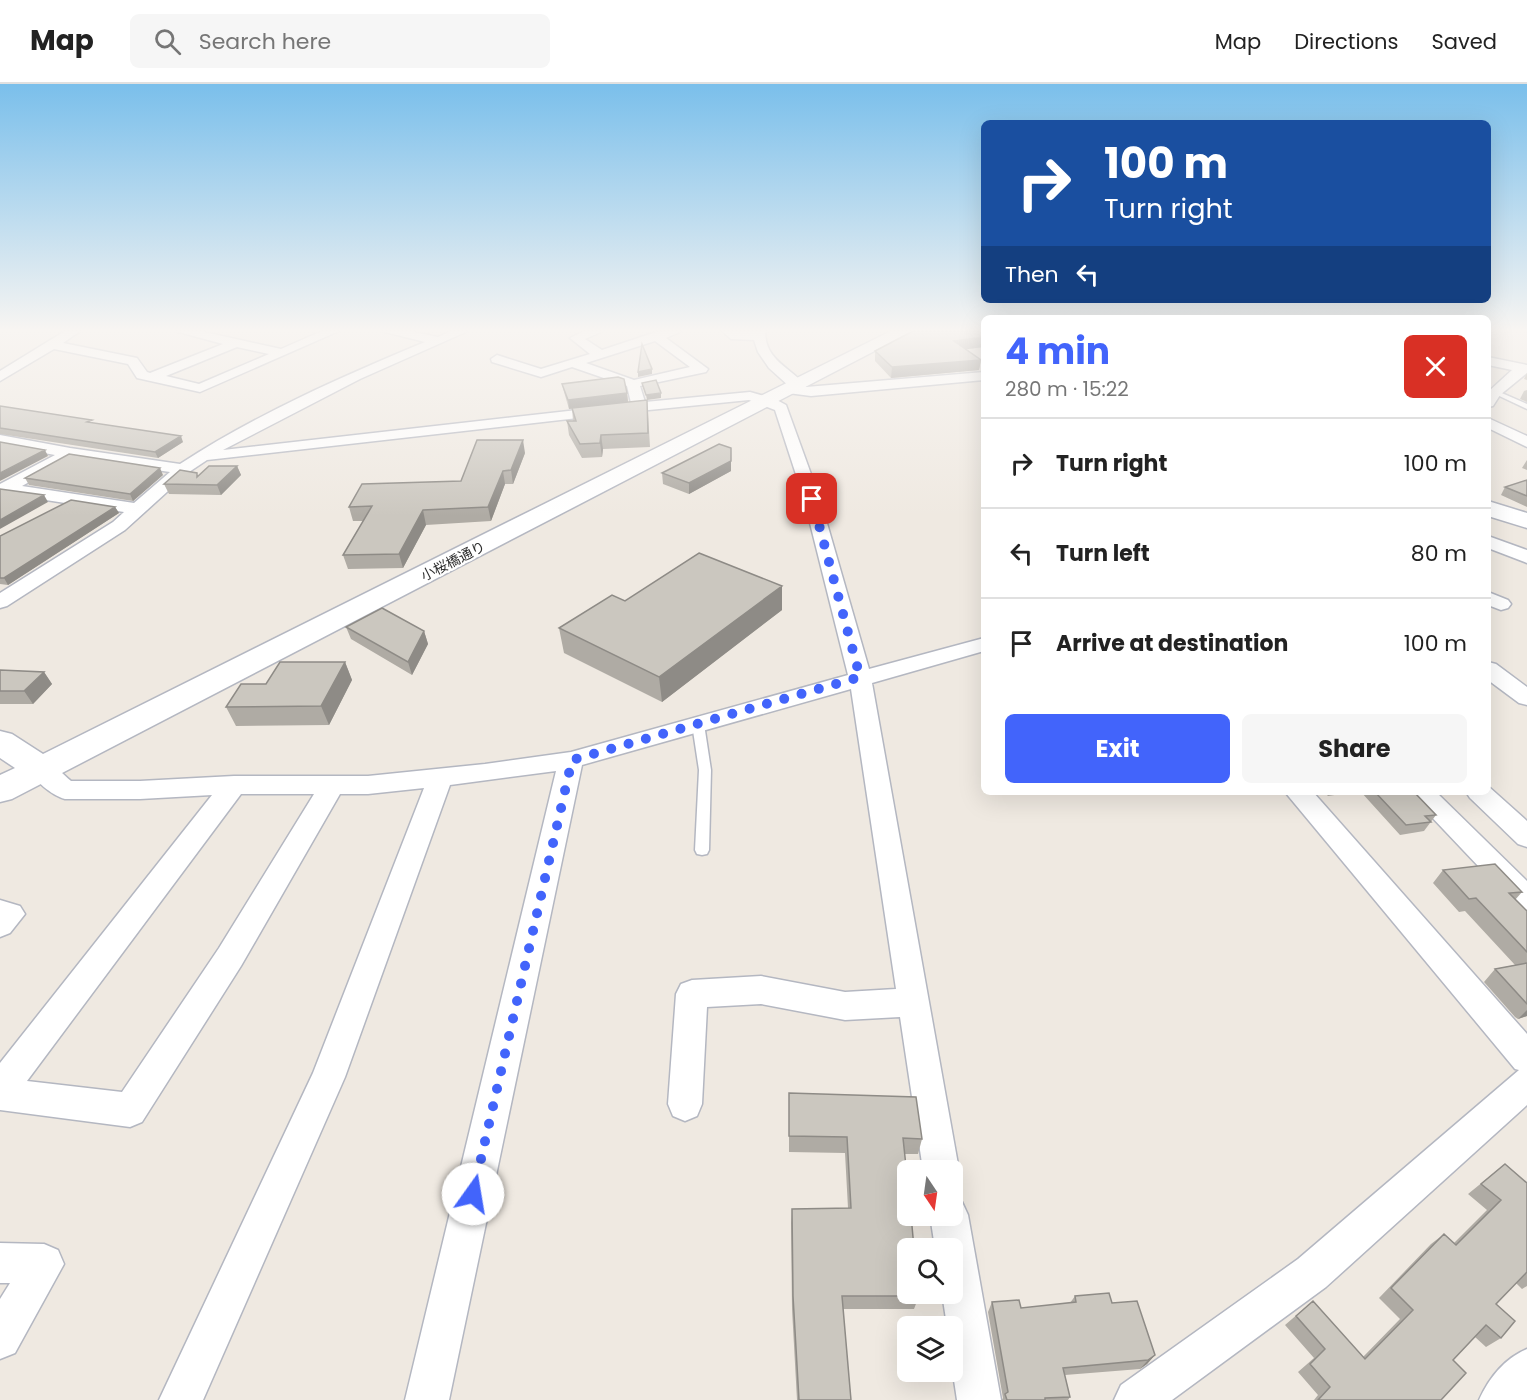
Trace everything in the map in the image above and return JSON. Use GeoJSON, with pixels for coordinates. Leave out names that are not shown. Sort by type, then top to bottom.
{"type":"FeatureCollection","features":[{"type":"Feature","properties":{"kind":"street"},"geometry":{"type":"LineString","coordinates":[[0,601],[119,526],[183,469],[227,440],[322,392]]}},
{"type":"Feature","properties":{"kind":"street"},"geometry":{"type":"LineString","coordinates":[[627,408],[631,392]]}},
{"type":"Feature","properties":{"kind":"street","name":"小桜橋通り"},"geometry":{"type":"LineString","coordinates":[[0,790],[788,392]]}},
{"type":"Feature","properties":{"kind":"street"},"geometry":{"type":"LineString","coordinates":[[201,457],[750,396],[781,408],[812,499],[860,677],[939,1160]]}},
{"type":"Feature","properties":{"kind":"street"},"geometry":{"type":"LineString","coordinates":[[1491,424],[1527,442]]}},
{"type":"Feature","properties":{"kind":"street"},"geometry":{"type":"LineString","coordinates":[[4,444],[183,469]]}},
{"type":"Feature","properties":{"kind":"street"},"geometry":{"type":"LineString","coordinates":[[3,489],[70,453]]}},
{"type":"Feature","properties":{"kind":"street"},"geometry":{"type":"LineString","coordinates":[[3,489],[138,509]]}},
{"type":"Feature","properties":{"kind":"street"},"geometry":{"type":"LineString","coordinates":[[51,510],[72,498]]}},
{"type":"Feature","properties":{"kind":"street"},"geometry":{"type":"LineString","coordinates":[[1491,509],[1527,521]]}},
{"type":"Feature","properties":{"kind":"street"},"geometry":{"type":"LineString","coordinates":[[1491,543],[1527,557]]}},
{"type":"Feature","properties":{"kind":"street"},"geometry":{"type":"LineString","coordinates":[[1491,599],[1502,604],[1491,609]]}},
{"type":"Feature","properties":{"kind":"street"},"geometry":{"type":"LineString","coordinates":[[0,742],[40,768],[65,790],[140,790],[234,785],[368,785],[440,778],[572,760],[860,677],[981,645]]}},
{"type":"Feature","properties":{"kind":"street"},"geometry":{"type":"LineString","coordinates":[[1491,671],[1527,698]]}},
{"type":"Feature","properties":{"kind":"street"},"geometry":{"type":"LineString","coordinates":[[427,1400],[572,760]]}},
{"type":"Feature","properties":{"kind":"street"},"geometry":{"type":"LineString","coordinates":[[181,1400],[328,1077],[440,778]]}},
{"type":"Feature","properties":{"kind":"street"},"geometry":{"type":"LineString","coordinates":[[0,1090],[234,785]]}},
{"type":"Feature","properties":{"kind":"street"},"geometry":{"type":"LineString","coordinates":[[0,1094],[130,1110],[230,957],[332,785]]}},
{"type":"Feature","properties":{"kind":"street"},"geometry":{"type":"LineString","coordinates":[[1301,795],[1527,1058]]}},
{"type":"Feature","properties":{"kind":"street"},"geometry":{"type":"LineString","coordinates":[[1424,795],[1527,899]]}},
{"type":"Feature","properties":{"kind":"street"},"geometry":{"type":"LineString","coordinates":[[1482,795],[1527,837]]}},
{"type":"Feature","properties":{"kind":"street"},"geometry":{"type":"LineString","coordinates":[[0,912],[10,914],[0,925]]}},
{"type":"Feature","properties":{"kind":"street"},"geometry":{"type":"LineString","coordinates":[[685,1104],[692,994],[761,990],[845,1006],[914,1002]]}},
{"type":"Feature","properties":{"kind":"street"},"geometry":{"type":"LineString","coordinates":[[1136,1400],[1312,1273],[1527,1083]]}},
{"type":"Feature","properties":{"kind":"street"},"geometry":{"type":"LineString","coordinates":[[951,1226],[979,1400]]}},
{"type":"Feature","properties":{"kind":"street"},"geometry":{"type":"LineString","coordinates":[[0,1263],[44,1264],[0,1338]]}},
{"type":"Feature","properties":{"kind":"street"},"geometry":{"type":"LineString","coordinates":[[1501,1400],[1527,1371]]}},
{"type":"Feature","properties":{"kind":"lane"},"geometry":{"type":"LineString","coordinates":[[1492,398],[1527,407]]}},
{"type":"Feature","properties":{"kind":"lane"},"geometry":{"type":"LineString","coordinates":[[698,724],[705,770],[702,850]]}},
{"type":"Feature","properties":{"kind":"building"},"geometry":{"type":"Polygon","coordinates":[[[565,392],[627,393],[568,400],[565,392]]]}},
{"type":"Feature","properties":{"kind":"building"},"geometry":{"type":"Polygon","coordinates":[[[645,392],[661,393],[646,395],[645,392]]]}},
{"type":"Feature","properties":{"kind":"building"},"geometry":{"type":"Polygon","coordinates":[[[647,400],[648,433],[601,435],[600,443],[580,444],[567,421],[576,421],[572,408],[647,400]]]}},
{"type":"Feature","properties":{"kind":"building"},"geometry":{"type":"Polygon","coordinates":[[[0,406],[181,436],[155,452],[0,428],[0,406]]]}},
{"type":"Feature","properties":{"kind":"building"},"geometry":{"type":"Polygon","coordinates":[[[477,440],[523,440],[511,470],[503,471],[488,507],[423,510],[399,554],[343,555],[372,506],[349,507],[362,484],[461,481],[477,440]]]}},
{"type":"Feature","properties":{"kind":"building"},"geometry":{"type":"Polygon","coordinates":[[[0,442],[45,450],[0,473],[0,442]]]}},
{"type":"Feature","properties":{"kind":"building"},"geometry":{"type":"Polygon","coordinates":[[[719,444],[731,448],[731,461],[689,483],[662,473],[719,444]]]}},
{"type":"Feature","properties":{"kind":"building"},"geometry":{"type":"Polygon","coordinates":[[[69,454],[160,468],[130,494],[25,478],[69,454]]]}},
{"type":"Feature","properties":{"kind":"building"},"geometry":{"type":"Polygon","coordinates":[[[209,466],[237,466],[217,485],[164,484],[180,470],[197,473],[197,477],[209,466]]]}},
{"type":"Feature","properties":{"kind":"building"},"geometry":{"type":"Polygon","coordinates":[[[1527,480],[1527,496],[1505,487],[1527,480]]]}},
{"type":"Feature","properties":{"kind":"building"},"geometry":{"type":"Polygon","coordinates":[[[0,489],[44,495],[0,520],[0,489]]]}},
{"type":"Feature","properties":{"kind":"building"},"geometry":{"type":"Polygon","coordinates":[[[71,500],[115,507],[4,578],[0,578],[0,536],[71,500]]]}},
{"type":"Feature","properties":{"kind":"building"},"geometry":{"type":"Polygon","coordinates":[[[699,553],[782,586],[659,677],[559,628],[612,595],[625,601],[699,553]]]}},
{"type":"Feature","properties":{"kind":"building"},"geometry":{"type":"Polygon","coordinates":[[[382,608],[424,631],[408,662],[346,627],[382,608]]]}},
{"type":"Feature","properties":{"kind":"building"},"geometry":{"type":"Polygon","coordinates":[[[280,662],[345,662],[321,706],[226,707],[241,684],[266,684],[280,662]]]}},
{"type":"Feature","properties":{"kind":"building"},"geometry":{"type":"Polygon","coordinates":[[[0,670],[44,672],[24,691],[0,691],[0,670]]]}},
{"type":"Feature","properties":{"kind":"building"},"geometry":{"type":"Polygon","coordinates":[[[1378,795],[1417,795],[1436,815],[1425,816],[1431,822],[1406,825],[1378,795]]]}},
{"type":"Feature","properties":{"kind":"building"},"geometry":{"type":"Polygon","coordinates":[[[1495,864],[1522,892],[1509,893],[1527,911],[1527,952],[1476,898],[1469,899],[1443,870],[1495,864]]]}},
{"type":"Feature","properties":{"kind":"building"},"geometry":{"type":"Polygon","coordinates":[[[1527,963],[1527,1004],[1495,969],[1527,963]]]}},
{"type":"Feature","properties":{"kind":"building"},"geometry":{"type":"Polygon","coordinates":[[[789,1093],[916,1097],[922,1139],[903,1138],[905,1160],[897,1160],[897,1226],[912,1226],[913,1238],[897,1238],[897,1296],[842,1296],[851,1400],[799,1400],[793,1296],[792,1209],[851,1208],[847,1137],[789,1136],[789,1093]]]}},
{"type":"Feature","properties":{"kind":"building"},"geometry":{"type":"Polygon","coordinates":[[[1505,1164],[1527,1183],[1527,1272],[1496,1304],[1515,1321],[1501,1338],[1486,1325],[1453,1360],[1466,1373],[1441,1400],[1318,1400],[1330,1387],[1310,1364],[1325,1349],[1296,1316],[1313,1301],[1365,1359],[1413,1310],[1391,1288],[1444,1234],[1456,1245],[1501,1200],[1481,1184],[1505,1164]]]}},
{"type":"Feature","properties":{"kind":"building"},"geometry":{"type":"Polygon","coordinates":[[[1109,1293],[1112,1303],[1137,1301],[1155,1355],[1148,1360],[1063,1368],[1070,1397],[1045,1398],[1045,1400],[1007,1400],[1005,1394],[1008,1392],[992,1302],[1019,1300],[1021,1308],[1076,1302],[1075,1296],[1109,1293]]]}},
{"type":"Feature","properties":{"kind":"route"},"geometry":{"type":"LineString","coordinates":[[473,1194],[572,760],[860,677],[812,499]]}}]}
